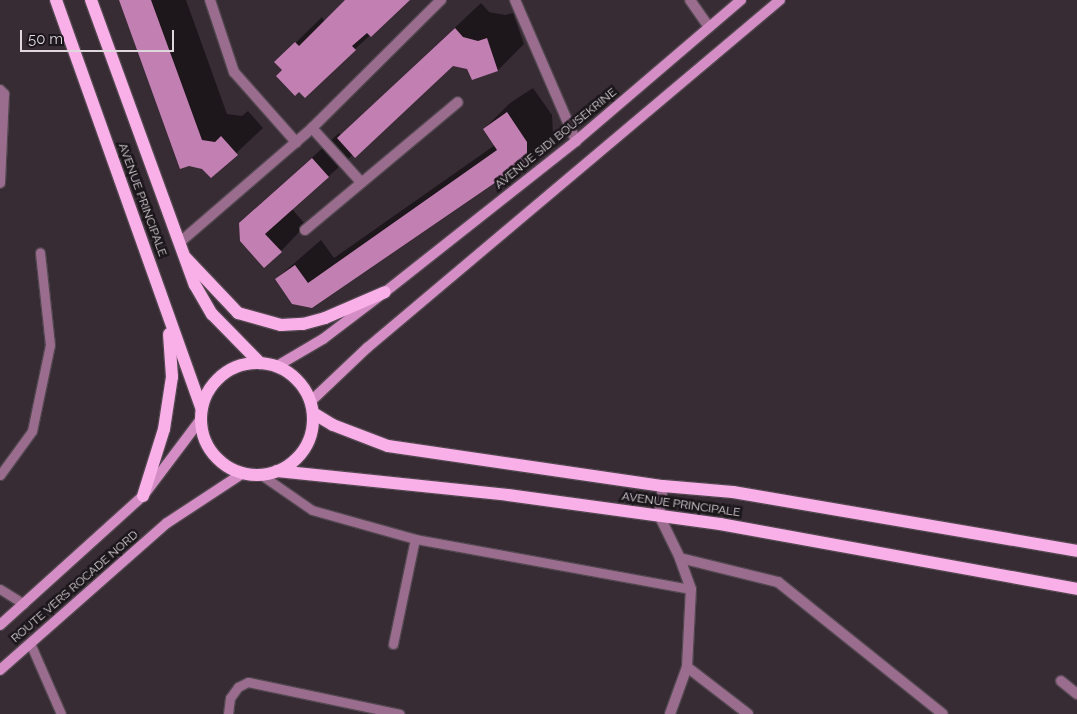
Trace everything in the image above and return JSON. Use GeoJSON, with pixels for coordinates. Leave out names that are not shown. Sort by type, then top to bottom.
{"type":"FeatureCollection","features":[{"type":"Feature","properties":{"kind":"main road","name":"AVENUE PRINCIPALE"},"geometry":{"type":"LineString","coordinates":[[56,0],[168,314],[201,414]]}},
{"type":"Feature","properties":{"kind":"main road","name":"AVENUE PRINCIPALE"},"geometry":{"type":"LineString","coordinates":[[91,0],[195,285],[212,314],[260,363]]}},
{"type":"Feature","properties":{"kind":"main road","name":"AVENUE SIDI BOUSEKRINE"},"geometry":{"type":"LineString","coordinates":[[385,292],[576,141],[741,0]]}},
{"type":"Feature","properties":{"kind":"main road"},"geometry":{"type":"LineString","coordinates":[[311,407],[368,348],[780,0]]}},
{"type":"Feature","properties":{"kind":"main road"},"geometry":{"type":"LineString","coordinates":[[181,248],[238,313],[259,321],[281,325],[303,324],[385,292]]}},
{"type":"Feature","properties":{"kind":"main road"},"geometry":{"type":"LineString","coordinates":[[277,366],[323,339],[385,292]]}},
{"type":"Feature","properties":{"kind":"main road"},"geometry":{"type":"LineString","coordinates":[[143,496],[164,429],[172,377],[168,314]]}},
{"type":"Feature","properties":{"kind":"main road"},"geometry":{"type":"LineString","coordinates":[[0,625],[143,496],[201,414],[216,380],[228,370],[260,363],[277,366],[292,374],[311,407],[312,428],[300,454],[277,471],[260,474],[243,473],[226,465],[213,453],[204,437],[201,414]]}},
{"type":"Feature","properties":{"kind":"main road","name":"AVENUE PRINCIPALE"},"geometry":{"type":"LineString","coordinates":[[311,407],[332,425],[388,446],[664,486],[733,492],[1077,551]]}},
{"type":"Feature","properties":{"kind":"main road","name":"AVENUE PRINCIPALE"},"geometry":{"type":"LineString","coordinates":[[277,471],[508,495],[659,515],[1077,589]]}},
{"type":"Feature","properties":{"kind":"main road","name":"ROUTE VERS ROCADE NORD"},"geometry":{"type":"LineString","coordinates":[[0,670],[167,523],[243,473]]}},
{"type":"Feature","properties":{"kind":"street"},"geometry":{"type":"LineString","coordinates":[[210,0],[234,72],[296,142]]}},
{"type":"Feature","properties":{"kind":"street"},"geometry":{"type":"LineString","coordinates":[[181,248],[312,128],[441,0]]}},
{"type":"Feature","properties":{"kind":"street"},"geometry":{"type":"LineString","coordinates":[[515,0],[576,141]]}},
{"type":"Feature","properties":{"kind":"street"},"geometry":{"type":"LineString","coordinates":[[690,0],[709,27]]}},
{"type":"Feature","properties":{"kind":"street"},"geometry":{"type":"LineString","coordinates":[[0,90],[4,94],[0,183]]}},
{"type":"Feature","properties":{"kind":"street"},"geometry":{"type":"LineString","coordinates":[[304,230],[360,181],[458,102]]}},
{"type":"Feature","properties":{"kind":"street"},"geometry":{"type":"LineString","coordinates":[[312,128],[360,181]]}},
{"type":"Feature","properties":{"kind":"street"},"geometry":{"type":"LineString","coordinates":[[664,486],[659,515],[680,558],[691,589],[687,666],[670,714]]}},
{"type":"Feature","properties":{"kind":"street"},"geometry":{"type":"LineString","coordinates":[[680,558],[778,582],[943,714]]}},
{"type":"Feature","properties":{"kind":"street"},"geometry":{"type":"LineString","coordinates":[[687,666],[748,714]]}},
{"type":"Feature","properties":{"kind":"street"},"geometry":{"type":"LineString","coordinates":[[1061,681],[1077,694]]}},
{"type":"Feature","properties":{"kind":"lane"},"geometry":{"type":"LineString","coordinates":[[0,475],[32,431],[50,345],[40,253]]}},
{"type":"Feature","properties":{"kind":"lane"},"geometry":{"type":"LineString","coordinates":[[260,474],[312,510],[415,539],[691,589]]}},
{"type":"Feature","properties":{"kind":"lane"},"geometry":{"type":"LineString","coordinates":[[393,644],[415,539]]}},
{"type":"Feature","properties":{"kind":"lane"},"geometry":{"type":"LineString","coordinates":[[0,589],[24,604]]}},
{"type":"Feature","properties":{"kind":"lane"},"geometry":{"type":"LineString","coordinates":[[30,644],[61,714]]}},
{"type":"Feature","properties":{"kind":"lane"},"geometry":{"type":"LineString","coordinates":[[228,714],[230,698],[238,686],[248,682],[400,714]]}},
{"type":"Feature","properties":{"kind":"building"},"geometry":{"type":"Polygon","coordinates":[[[119,0],[151,0],[202,140],[215,142],[221,136],[238,155],[211,178],[202,169],[189,166],[180,169],[119,0]]]}},
{"type":"Feature","properties":{"kind":"building"},"geometry":{"type":"Polygon","coordinates":[[[345,0],[410,0],[371,37],[367,33],[352,46],[356,50],[305,98],[299,92],[295,96],[276,76],[282,70],[274,62],[295,42],[299,46],[345,0]]]}},
{"type":"Feature","properties":{"kind":"building"},"geometry":{"type":"Polygon","coordinates":[[[455,28],[463,37],[478,41],[487,38],[498,71],[472,80],[467,69],[453,66],[355,158],[337,138],[455,28]]]}},
{"type":"Feature","properties":{"kind":"building"},"geometry":{"type":"Polygon","coordinates":[[[507,112],[527,142],[527,161],[312,308],[292,304],[275,279],[295,265],[308,283],[497,150],[483,129],[507,112]]]}},
{"type":"Feature","properties":{"kind":"building"},"geometry":{"type":"Polygon","coordinates":[[[312,158],[329,177],[265,234],[282,252],[264,268],[240,241],[239,223],[312,158]]]}}]}
